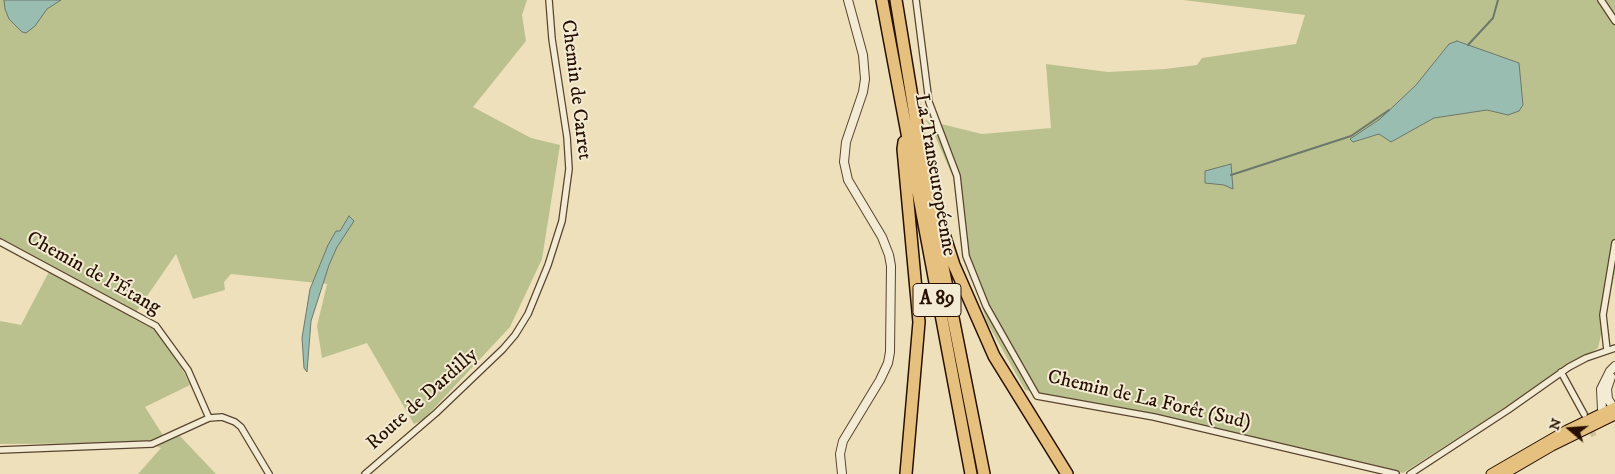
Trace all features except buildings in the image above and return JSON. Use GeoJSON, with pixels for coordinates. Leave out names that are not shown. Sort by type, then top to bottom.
{"type":"FeatureCollection","features":[{"type":"Feature","properties":{"kind":"highway","name":"La Transeuropéenne"},"geometry":{"type":"LineString","coordinates":[[882,0],[971,474]]}},
{"type":"Feature","properties":{"kind":"highway","name":"La Transeuropéenne"},"geometry":{"type":"LineString","coordinates":[[896,0],[925,176],[984,474]]}},
{"type":"Feature","properties":{"kind":"highway"},"geometry":{"type":"LineString","coordinates":[[906,474],[918,330],[914,251],[903,149],[907,132]]}},
{"type":"Feature","properties":{"kind":"highway"},"geometry":{"type":"LineString","coordinates":[[925,176],[933,193],[954,265],[983,334],[1007,378],[1067,474]]}},
{"type":"Feature","properties":{"kind":"main road"},"geometry":{"type":"LineString","coordinates":[[1491,474],[1612,412]]}},
{"type":"Feature","properties":{"kind":"main road"},"geometry":{"type":"LineString","coordinates":[[1504,474],[1612,412]]}},
{"type":"Feature","properties":{"kind":"street","name":"Chemin de Carret"},"geometry":{"type":"LineString","coordinates":[[502,349],[515,335],[528,314],[542,282],[562,222],[567,195],[569,170],[567,137],[552,39],[549,0]]}},
{"type":"Feature","properties":{"kind":"street"},"geometry":{"type":"LineString","coordinates":[[842,474],[840,462],[842,441],[880,380],[888,363],[890,352],[891,266],[882,237],[848,180],[844,162],[846,142],[864,92],[865,79],[863,55],[848,0]]}},
{"type":"Feature","properties":{"kind":"street","name":"Chemin de La Forêt (Sud)"},"geometry":{"type":"LineString","coordinates":[[916,0],[929,102],[957,176],[966,256],[986,306],[1037,396],[1146,416],[1396,474]]}},
{"type":"Feature","properties":{"kind":"street"},"geometry":{"type":"LineString","coordinates":[[1601,0],[1615,22]]}},
{"type":"Feature","properties":{"kind":"street","name":"Chemin de l'Étang"},"geometry":{"type":"LineString","coordinates":[[0,242],[156,326],[188,370],[209,418]]}},
{"type":"Feature","properties":{"kind":"street"},"geometry":{"type":"LineString","coordinates":[[1607,350],[1603,315],[1615,243]]}},
{"type":"Feature","properties":{"kind":"street"},"geometry":{"type":"LineString","coordinates":[[1410,474],[1561,372],[1586,358],[1615,348]]}},
{"type":"Feature","properties":{"kind":"street","name":"Route de Dardilly"},"geometry":{"type":"LineString","coordinates":[[365,474],[436,413],[502,349]]}},
{"type":"Feature","properties":{"kind":"street"},"geometry":{"type":"LineString","coordinates":[[1612,412],[1601,389],[1610,371],[1615,366]]}},
{"type":"Feature","properties":{"kind":"street"},"geometry":{"type":"LineString","coordinates":[[1612,412],[1607,389],[1615,370]]}},
{"type":"Feature","properties":{"kind":"street"},"geometry":{"type":"LineString","coordinates":[[1561,372],[1584,414]]}},
{"type":"Feature","properties":{"kind":"street"},"geometry":{"type":"LineString","coordinates":[[0,450],[152,444],[209,418],[229,419],[241,427],[269,474]]}},
{"type":"Feature","properties":{"kind":"street"},"geometry":{"type":"LineString","coordinates":[[840,462],[846,474]]}},
{"type":"Feature","properties":{"kind":"green space"},"geometry":{"type":"Polygon","coordinates":[[[0,0],[527,0],[522,15],[526,41],[473,107],[531,138],[560,145],[542,259],[510,327],[423,420],[414,424],[367,343],[322,358],[317,326],[327,284],[231,274],[224,282],[225,290],[193,299],[176,254],[132,318],[156,330],[180,364],[190,385],[145,407],[166,440],[180,436],[216,474],[138,474],[161,448],[149,443],[0,444],[0,321],[21,325],[52,266],[0,238],[0,0]]]}},
{"type":"Feature","properties":{"kind":"green space"},"geometry":{"type":"Polygon","coordinates":[[[1183,0],[1615,0],[1615,273],[1598,348],[1403,473],[1147,413],[1025,390],[987,322],[966,258],[953,177],[931,127],[925,120],[982,134],[1051,128],[1046,64],[1108,72],[1197,65],[1202,58],[1296,44],[1305,15],[1183,0]]]}},
{"type":"Feature","properties":{"kind":"water"},"geometry":{"type":"Polygon","coordinates":[[[4,0],[61,0],[47,9],[35,26],[26,33],[22,32],[9,19],[4,0]]]}},
{"type":"Feature","properties":{"kind":"water"},"geometry":{"type":"Polygon","coordinates":[[[1457,41],[1519,63],[1523,105],[1519,111],[1508,115],[1487,110],[1434,118],[1391,142],[1379,134],[1353,142],[1350,139],[1380,119],[1416,85],[1449,44],[1457,41]]]}},
{"type":"Feature","properties":{"kind":"water"},"geometry":{"type":"Polygon","coordinates":[[[1231,164],[1233,189],[1224,185],[1205,183],[1205,171],[1231,164]]]}},
{"type":"Feature","properties":{"kind":"water"},"geometry":{"type":"Polygon","coordinates":[[[349,216],[354,221],[337,247],[329,265],[311,321],[307,372],[304,368],[302,338],[310,289],[328,245],[336,231],[340,231],[349,216]]]}},
{"type":"Feature","properties":{"kind":"waterway"},"geometry":{"type":"LineString","coordinates":[[1468,45],[1493,18],[1498,0]]}},
{"type":"Feature","properties":{"kind":"waterway"},"geometry":{"type":"LineString","coordinates":[[1231,175],[1351,136],[1389,110]]}},
{"type":"Feature","properties":{"kind":"tunnel"},"geometry":{"type":"LineString","coordinates":[[1588,424],[1594,436]]}}]}
